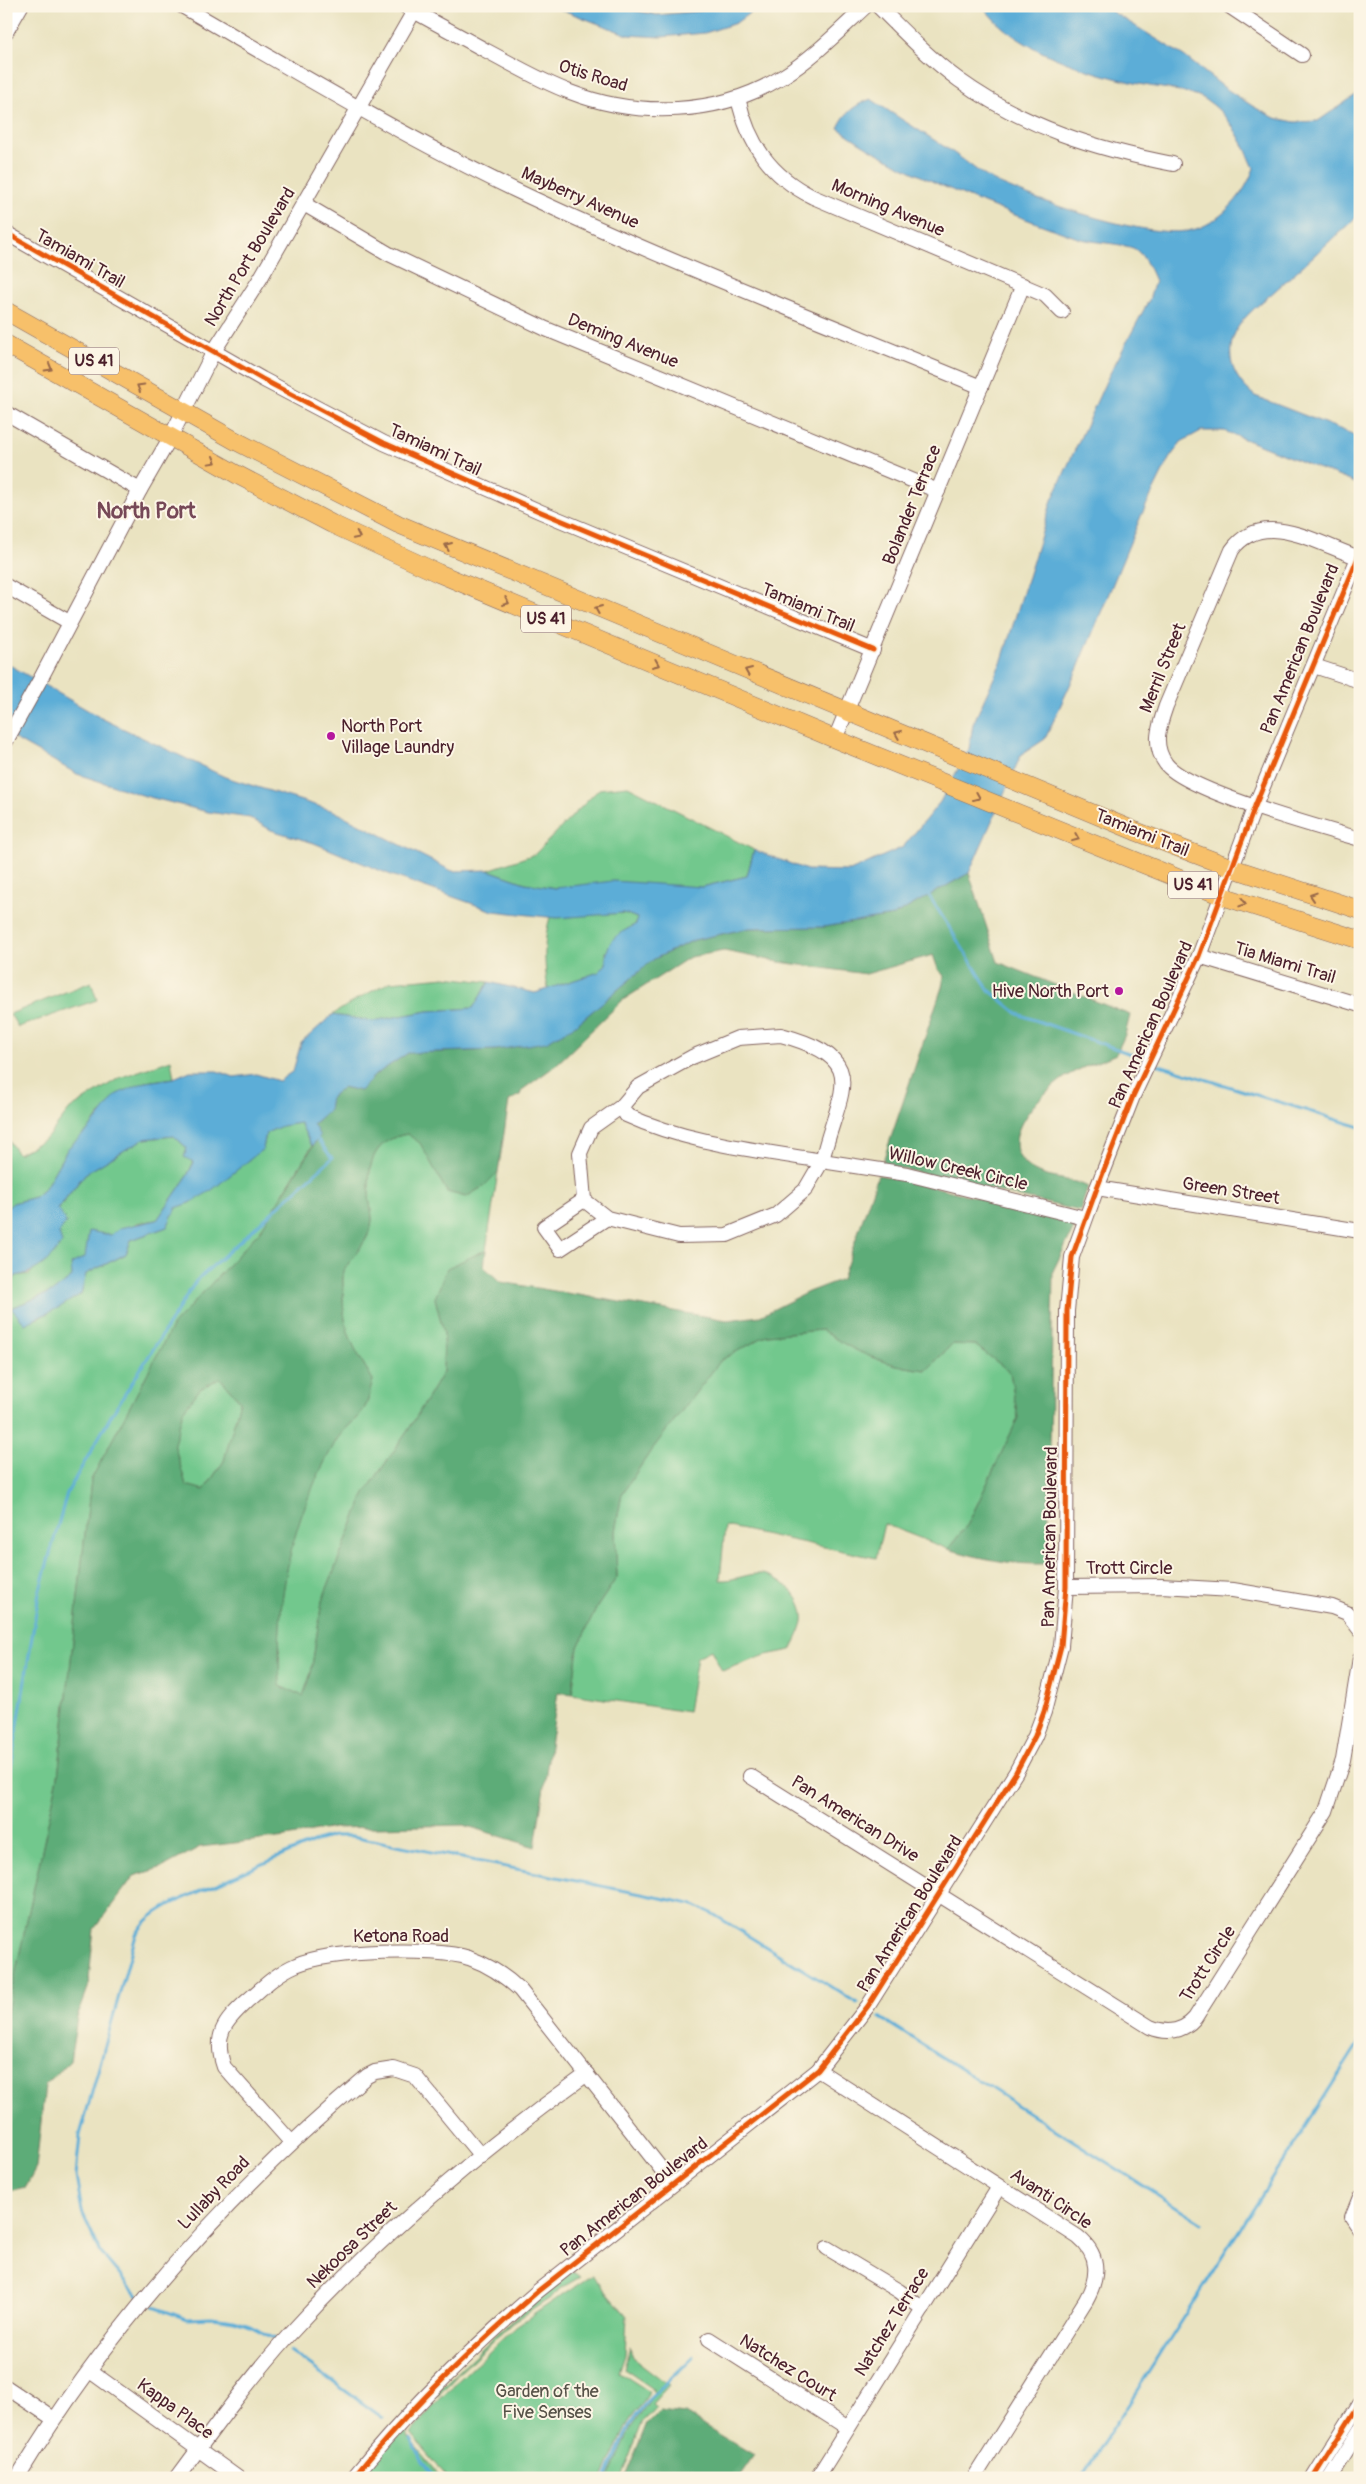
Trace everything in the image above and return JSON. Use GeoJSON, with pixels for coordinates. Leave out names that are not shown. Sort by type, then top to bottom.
{"type":"FeatureCollection","features":[{"type":"Feature","properties":{"kind":"main road","name":"Tamiami Trail"},"geometry":{"type":"LineString","coordinates":[[6,311],[182,412],[288,469],[398,524],[1042,793],[1232,868],[1360,910]]}},
{"type":"Feature","properties":{"kind":"main road","name":"Tamiami Trail"},"geometry":{"type":"LineString","coordinates":[[6,344],[285,501],[402,557],[835,739],[1222,896],[1360,940]]}},
{"type":"Feature","properties":{"kind":"street"},"geometry":{"type":"LineString","coordinates":[[6,32],[21,6]]}},
{"type":"Feature","properties":{"kind":"street","name":"Mayberry Avenue"},"geometry":{"type":"LineString","coordinates":[[182,6],[359,108],[466,165],[560,211],[981,387]]}},
{"type":"Feature","properties":{"kind":"street","name":"Otis Road"},"geometry":{"type":"LineString","coordinates":[[412,8],[546,81],[596,101],[632,108],[671,109],[706,105],[738,98],[765,86],[798,67],[866,6]]}},
{"type":"Feature","properties":{"kind":"street"},"geometry":{"type":"LineString","coordinates":[[878,6],[937,62],[959,80],[999,106],[1071,139],[1126,155],[1173,164]]}},
{"type":"Feature","properties":{"kind":"street"},"geometry":{"type":"LineString","coordinates":[[1229,6],[1302,55]]}},
{"type":"Feature","properties":{"kind":"street","name":"North Port Boulevard"},"geometry":{"type":"LineString","coordinates":[[6,741],[42,678],[69,622],[170,438],[214,351],[304,204],[359,108],[412,8]]}},
{"type":"Feature","properties":{"kind":"street","name":"Morning Avenue"},"geometry":{"type":"LineString","coordinates":[[738,98],[743,119],[755,146],[770,167],[790,184],[813,197],[1023,284],[1051,299],[1062,312]]}},
{"type":"Feature","properties":{"kind":"street","name":"Deming Avenue"},"geometry":{"type":"LineString","coordinates":[[304,204],[389,254],[546,329],[938,491]]}},
{"type":"Feature","properties":{"kind":"street","name":"Tamiami Trail"},"geometry":{"type":"LineString","coordinates":[[6,233],[332,416],[447,472],[873,650]]}},
{"type":"Feature","properties":{"kind":"street","name":"Bolander Terrace"},"geometry":{"type":"LineString","coordinates":[[835,739],[1023,284]]}},
{"type":"Feature","properties":{"kind":"street"},"geometry":{"type":"LineString","coordinates":[[6,413],[140,490]]}},
{"type":"Feature","properties":{"kind":"street","name":"Merril Street"},"geometry":{"type":"LineString","coordinates":[[1359,556],[1284,531],[1264,529],[1247,535],[1232,550],[1166,706],[1160,722],[1157,740],[1161,756],[1166,764],[1187,780],[1255,806],[1360,839]]}},
{"type":"Feature","properties":{"kind":"street","name":"Pan American Boulevard"},"geometry":{"type":"LineString","coordinates":[[353,2478],[419,2402],[498,2326],[673,2184],[818,2070],[868,2006],[1016,1772],[1035,1736],[1054,1681],[1061,1646],[1066,1587],[1068,1284],[1074,1247],[1096,1188],[1155,1046],[1199,956],[1255,806],[1359,556]]}},
{"type":"Feature","properties":{"kind":"street"},"geometry":{"type":"LineString","coordinates":[[6,586],[69,622]]}},
{"type":"Feature","properties":{"kind":"street"},"geometry":{"type":"LineString","coordinates":[[1314,666],[1360,681]]}},
{"type":"Feature","properties":{"kind":"street","name":"Tia Miami Trail"},"geometry":{"type":"LineString","coordinates":[[1199,956],[1360,1006]]}},
{"type":"Feature","properties":{"kind":"street"},"geometry":{"type":"LineString","coordinates":[[781,1035],[809,1043],[830,1054],[842,1070],[842,1086],[836,1117],[822,1160],[805,1190],[776,1215],[727,1235],[679,1236],[607,1218],[584,1200],[580,1153],[591,1128],[622,1106],[638,1087],[692,1058],[738,1038],[781,1035]]}},
{"type":"Feature","properties":{"kind":"street","name":"Willow Creek Circle"},"geometry":{"type":"LineString","coordinates":[[622,1106],[626,1115],[648,1125],[707,1141],[907,1174],[1085,1218]]}},
{"type":"Feature","properties":{"kind":"street","name":"Green Street"},"geometry":{"type":"LineString","coordinates":[[1096,1188],[1360,1231]]}},
{"type":"Feature","properties":{"kind":"street"},"geometry":{"type":"LineString","coordinates":[[584,1200],[544,1227],[560,1249],[607,1218]]}},
{"type":"Feature","properties":{"kind":"street","name":"Trott Circle"},"geometry":{"type":"LineString","coordinates":[[1066,1587],[1161,1586],[1233,1590],[1332,1607],[1347,1613],[1360,1630]]}},
{"type":"Feature","properties":{"kind":"street","name":"Trott Circle"},"geometry":{"type":"LineString","coordinates":[[940,1894],[1150,2027],[1166,2032],[1182,2028],[1195,2018],[1216,1987],[1326,1811],[1343,1760],[1360,1658]]}},
{"type":"Feature","properties":{"kind":"street","name":"Pan American Drive"},"geometry":{"type":"LineString","coordinates":[[750,1776],[940,1894]]}},
{"type":"Feature","properties":{"kind":"street","name":"Ketona Road"},"geometry":{"type":"LineString","coordinates":[[292,2142],[228,2073],[220,2056],[220,2039],[228,2018],[273,1979],[293,1966],[318,1958],[432,1952],[456,1954],[479,1962],[501,1974],[520,1990],[673,2184]]}},
{"type":"Feature","properties":{"kind":"street","name":"Lullaby Road"},"geometry":{"type":"LineString","coordinates":[[17,2478],[54,2419],[136,2309],[184,2252],[257,2174],[367,2076],[375,2072],[394,2069],[415,2076],[423,2083],[481,2156]]}},
{"type":"Feature","properties":{"kind":"street","name":"Avanti Circle"},"geometry":{"type":"LineString","coordinates":[[818,2070],[1085,2243],[1093,2257],[1096,2276],[1086,2300],[974,2478]]}},
{"type":"Feature","properties":{"kind":"street","name":"Nekoosa Street"},"geometry":{"type":"LineString","coordinates":[[177,2478],[254,2376],[327,2294],[388,2235],[481,2156],[587,2074]]}},
{"type":"Feature","properties":{"kind":"street","name":"Natchez Terrace"},"geometry":{"type":"LineString","coordinates":[[817,2478],[1000,2187]]}},
{"type":"Feature","properties":{"kind":"street"},"geometry":{"type":"LineString","coordinates":[[1360,2197],[1352,2217],[1360,2229]]}},
{"type":"Feature","properties":{"kind":"street"},"geometry":{"type":"LineString","coordinates":[[827,2248],[899,2291],[923,2309]]}},
{"type":"Feature","properties":{"kind":"street","name":"Natchez Court"},"geometry":{"type":"LineString","coordinates":[[709,2339],[848,2428]]}},
{"type":"Feature","properties":{"kind":"street","name":"Kappa Place"},"geometry":{"type":"LineString","coordinates":[[90,2371],[238,2478]]}},
{"type":"Feature","properties":{"kind":"street"},"geometry":{"type":"LineString","coordinates":[[6,2387],[54,2419]]}},
{"type":"Feature","properties":{"kind":"street"},"geometry":{"type":"LineString","coordinates":[[1313,2478],[1360,2403]]}},
{"type":"Feature","properties":{"kind":"street"},"geometry":{"type":"LineString","coordinates":[[1330,2478],[1360,2430]]}},
{"type":"Feature","properties":{"kind":"green space"},"geometry":{"type":"Polygon","coordinates":[[[628,786],[754,850],[747,876],[702,887],[555,888],[525,883],[488,870],[535,854],[599,789],[628,786]]]}},
{"type":"Feature","properties":{"kind":"green space"},"geometry":{"type":"Polygon","coordinates":[[[969,873],[998,962],[1130,1015],[1125,1035],[1116,1054],[1064,1078],[1035,1105],[1019,1128],[1016,1141],[1018,1153],[1025,1164],[1031,1169],[1047,1176],[1072,1181],[1088,1187],[1080,1211],[882,1164],[942,987],[944,976],[938,969],[933,955],[866,974],[779,962],[724,951],[690,957],[623,1000],[555,1066],[522,1090],[520,1095],[509,1101],[498,1172],[484,1186],[466,1197],[447,1192],[420,1143],[407,1134],[387,1141],[375,1154],[369,1182],[371,1227],[365,1240],[343,1273],[344,1315],[350,1337],[373,1380],[364,1409],[336,1441],[320,1470],[297,1529],[289,1559],[280,1621],[280,1686],[303,1696],[311,1673],[322,1601],[365,1493],[409,1429],[443,1372],[444,1334],[435,1298],[447,1268],[486,1250],[484,1267],[501,1282],[727,1320],[760,1316],[808,1292],[842,1279],[878,1175],[906,1180],[1077,1222],[1053,1271],[1048,1564],[997,1561],[948,1549],[968,1524],[1018,1418],[1010,1372],[975,1345],[952,1344],[927,1370],[885,1362],[859,1352],[822,1330],[767,1335],[721,1360],[650,1452],[622,1494],[615,1531],[617,1577],[597,1607],[578,1647],[572,1694],[558,1692],[535,1847],[464,1825],[333,1828],[286,1837],[200,1847],[163,1867],[134,1876],[94,1929],[88,1988],[77,2018],[70,2061],[45,2085],[36,2168],[26,2187],[6,2192],[6,2017],[58,1777],[91,1480],[173,1325],[260,1231],[319,1136],[313,1124],[329,1110],[331,1097],[343,1087],[360,1091],[375,1075],[408,1053],[496,1050],[576,1025],[654,959],[694,940],[749,928],[823,927],[893,916],[969,873]],[[220,1378],[200,1389],[183,1411],[174,1444],[186,1485],[204,1490],[224,1461],[240,1401],[220,1378]]]}},
{"type":"Feature","properties":{"kind":"green space"},"geometry":{"type":"Polygon","coordinates":[[[624,913],[637,918],[636,924],[626,930],[606,952],[606,964],[599,972],[548,989],[545,953],[550,917],[624,913]]]}},
{"type":"Feature","properties":{"kind":"green space"},"geometry":{"type":"Polygon","coordinates":[[[445,977],[489,982],[473,1008],[428,1011],[373,1021],[332,1015],[357,999],[390,982],[445,977]]]}},
{"type":"Feature","properties":{"kind":"green space"},"geometry":{"type":"Polygon","coordinates":[[[91,982],[97,1000],[18,1027],[10,1014],[91,982]]]}},
{"type":"Feature","properties":{"kind":"green space"},"geometry":{"type":"Polygon","coordinates":[[[171,1060],[174,1078],[145,1082],[99,1115],[89,1129],[68,1148],[45,1188],[35,1197],[13,1203],[6,1209],[6,1137],[18,1154],[46,1139],[70,1109],[119,1078],[171,1060]]]}},
{"type":"Feature","properties":{"kind":"green space"},"geometry":{"type":"Polygon","coordinates":[[[300,1123],[312,1146],[260,1231],[173,1325],[91,1480],[58,1777],[6,2017],[6,1290],[16,1276],[30,1274],[66,1223],[58,1209],[85,1174],[143,1139],[174,1136],[187,1148],[194,1161],[186,1178],[157,1220],[137,1223],[85,1257],[72,1277],[54,1291],[11,1308],[37,1319],[81,1294],[86,1274],[126,1254],[131,1240],[167,1227],[175,1208],[190,1203],[263,1149],[266,1133],[282,1125],[300,1123]]]}},
{"type":"Feature","properties":{"kind":"green space"},"geometry":{"type":"Polygon","coordinates":[[[407,1134],[420,1142],[447,1192],[466,1197],[484,1186],[498,1172],[486,1250],[476,1254],[435,1298],[444,1333],[443,1372],[409,1429],[365,1493],[322,1601],[311,1673],[303,1696],[280,1686],[280,1620],[283,1589],[297,1529],[320,1470],[336,1441],[361,1413],[368,1399],[373,1380],[350,1337],[344,1315],[343,1276],[344,1271],[371,1228],[369,1182],[375,1154],[387,1141],[407,1134]]]}},
{"type":"Feature","properties":{"kind":"green space"},"geometry":{"type":"Polygon","coordinates":[[[822,1330],[859,1352],[885,1362],[927,1370],[952,1344],[975,1345],[1010,1372],[1018,1418],[968,1524],[948,1549],[884,1524],[876,1558],[725,1526],[720,1580],[761,1574],[777,1579],[797,1597],[803,1613],[803,1622],[791,1650],[766,1655],[722,1671],[711,1650],[697,1657],[688,1712],[572,1694],[578,1647],[597,1607],[617,1577],[615,1531],[622,1494],[650,1452],[721,1360],[767,1335],[822,1330]]]}},
{"type":"Feature","properties":{"kind":"green space"},"geometry":{"type":"Polygon","coordinates":[[[220,1378],[240,1401],[224,1461],[204,1490],[186,1485],[174,1444],[183,1411],[200,1389],[220,1378]]]}},
{"type":"Feature","properties":{"kind":"green space"},"geometry":{"type":"Polygon","coordinates":[[[572,2271],[580,2277],[561,2288],[549,2299],[512,2323],[460,2372],[407,2429],[407,2436],[442,2478],[360,2478],[422,2406],[501,2330],[572,2271]]]}},
{"type":"Feature","properties":{"kind":"green space","name":"Garden of the Five Senses"},"geometry":{"type":"Polygon","coordinates":[[[592,2275],[627,2316],[625,2354],[619,2372],[650,2392],[628,2423],[603,2478],[448,2478],[410,2433],[438,2401],[515,2327],[592,2275]]]}},
{"type":"Feature","properties":{"kind":"green space"},"geometry":{"type":"Polygon","coordinates":[[[630,2346],[632,2357],[669,2385],[652,2404],[656,2407],[643,2421],[621,2478],[608,2478],[632,2426],[654,2394],[652,2388],[624,2369],[630,2346]]]}},
{"type":"Feature","properties":{"kind":"green space"},"geometry":{"type":"Polygon","coordinates":[[[659,2411],[685,2414],[754,2455],[738,2478],[625,2478],[647,2423],[659,2411]]]}},
{"type":"Feature","properties":{"kind":"water"},"geometry":{"type":"Polygon","coordinates":[[[552,6],[613,6],[657,15],[701,11],[711,6],[759,6],[736,23],[705,33],[661,37],[628,35],[552,6]]]}},
{"type":"Feature","properties":{"kind":"water"},"geometry":{"type":"Polygon","coordinates":[[[983,6],[1103,6],[1184,56],[1225,88],[1275,118],[1295,122],[1318,121],[1360,92],[1360,214],[1248,315],[1235,333],[1232,343],[1231,360],[1237,376],[1255,396],[1360,437],[1360,485],[1224,431],[1201,431],[1181,442],[1169,459],[1141,516],[1078,668],[1045,739],[1021,755],[969,873],[893,916],[823,927],[749,928],[694,940],[654,959],[576,1025],[546,1042],[496,1050],[408,1053],[375,1075],[360,1091],[343,1087],[331,1097],[329,1110],[313,1124],[320,1136],[312,1146],[300,1123],[282,1126],[266,1133],[263,1149],[212,1190],[190,1203],[176,1208],[167,1227],[131,1240],[126,1254],[86,1274],[81,1294],[60,1307],[25,1324],[11,1308],[54,1291],[72,1277],[71,1264],[85,1257],[89,1231],[111,1235],[119,1228],[157,1220],[186,1178],[194,1162],[184,1157],[187,1148],[174,1136],[143,1139],[85,1174],[58,1208],[66,1223],[59,1233],[62,1243],[37,1269],[16,1276],[6,1290],[6,1209],[13,1203],[35,1197],[45,1188],[68,1148],[89,1129],[117,1094],[145,1082],[174,1078],[190,1071],[217,1071],[234,1077],[256,1074],[279,1081],[293,1071],[301,1043],[332,1015],[373,1021],[428,1011],[473,1008],[489,982],[535,993],[599,972],[606,964],[606,955],[610,943],[618,935],[636,924],[637,918],[624,913],[557,918],[493,911],[391,875],[314,843],[271,830],[250,818],[208,812],[145,796],[77,774],[6,734],[6,663],[103,719],[225,777],[334,811],[452,871],[488,870],[525,883],[555,888],[613,881],[702,887],[747,876],[754,850],[807,870],[850,871],[903,847],[940,802],[969,749],[973,724],[1002,660],[1052,500],[1107,379],[1149,300],[1155,281],[1144,259],[1135,249],[1123,245],[1081,239],[983,203],[894,162],[838,128],[851,110],[871,99],[998,183],[1040,200],[1097,218],[1154,230],[1178,232],[1206,225],[1232,205],[1245,187],[1254,168],[1240,138],[1228,120],[1203,98],[1124,80],[1056,58],[1014,36],[996,22],[983,6]]]}},
{"type":"Feature","properties":{"kind":"waterway"},"geometry":{"type":"LineString","coordinates":[[928,894],[989,990],[1018,1014],[1145,1059]]}},
{"type":"Feature","properties":{"kind":"waterway"},"geometry":{"type":"LineString","coordinates":[[1153,1063],[1360,1127]]}},
{"type":"Feature","properties":{"kind":"waterway"},"geometry":{"type":"LineString","coordinates":[[6,1799],[39,1593],[67,1493],[111,1416],[196,1281],[332,1158],[315,1136]]}},
{"type":"Feature","properties":{"kind":"waterway"},"geometry":{"type":"LineString","coordinates":[[139,2298],[101,2253],[82,2212],[76,2176],[80,2135],[136,1935],[152,1916],[173,1903],[316,1841],[333,1836],[352,1836],[691,1904],[713,1914],[857,2003]]}},
{"type":"Feature","properties":{"kind":"waterway"},"geometry":{"type":"LineString","coordinates":[[879,2017],[1202,2223]]}},
{"type":"Feature","properties":{"kind":"waterway"},"geometry":{"type":"LineString","coordinates":[[1081,2478],[1360,2041]]}},
{"type":"Feature","properties":{"kind":"waterway"},"geometry":{"type":"LineString","coordinates":[[154,2307],[187,2319],[212,2318],[234,2321],[250,2326],[279,2341]]}},
{"type":"Feature","properties":{"kind":"waterway"},"geometry":{"type":"LineString","coordinates":[[290,2351],[383,2418]]}},
{"type":"Feature","properties":{"kind":"waterway"},"geometry":{"type":"LineString","coordinates":[[606,2478],[630,2425],[646,2402],[694,2356]]}},
{"type":"Feature","properties":{"kind":"waterway"},"geometry":{"type":"LineString","coordinates":[[410,2439],[423,2462],[436,2478]]}},
{"type":"Feature","properties":{"kind":"cycle path"},"geometry":{"type":"LineString","coordinates":[[6,233],[262,379],[384,443],[541,512],[873,650]]}},
{"type":"Feature","properties":{"kind":"cycle path"},"geometry":{"type":"LineString","coordinates":[[353,2478],[441,2380],[538,2291],[818,2070],[868,2006],[1016,1772],[1035,1736],[1044,1712],[1061,1646],[1066,1587],[1067,1311],[1072,1257],[1133,1096],[1199,956],[1255,806],[1360,553]]}},
{"type":"Feature","properties":{"kind":"cycle path"},"geometry":{"type":"LineString","coordinates":[[1313,2478],[1360,2403]]}},
{"type":"Feature","properties":{"kind":"place","name":"North Port Village Laundry"},"geometry":{"type":"Point","coordinates":[331,736]}},
{"type":"Feature","properties":{"kind":"place","name":"Hive North Port"},"geometry":{"type":"Point","coordinates":[1119,991]}},
{"type":"Feature","properties":{"kind":"district","name":"North Port"},"geometry":{"type":"Point","coordinates":[146,511]}}]}
